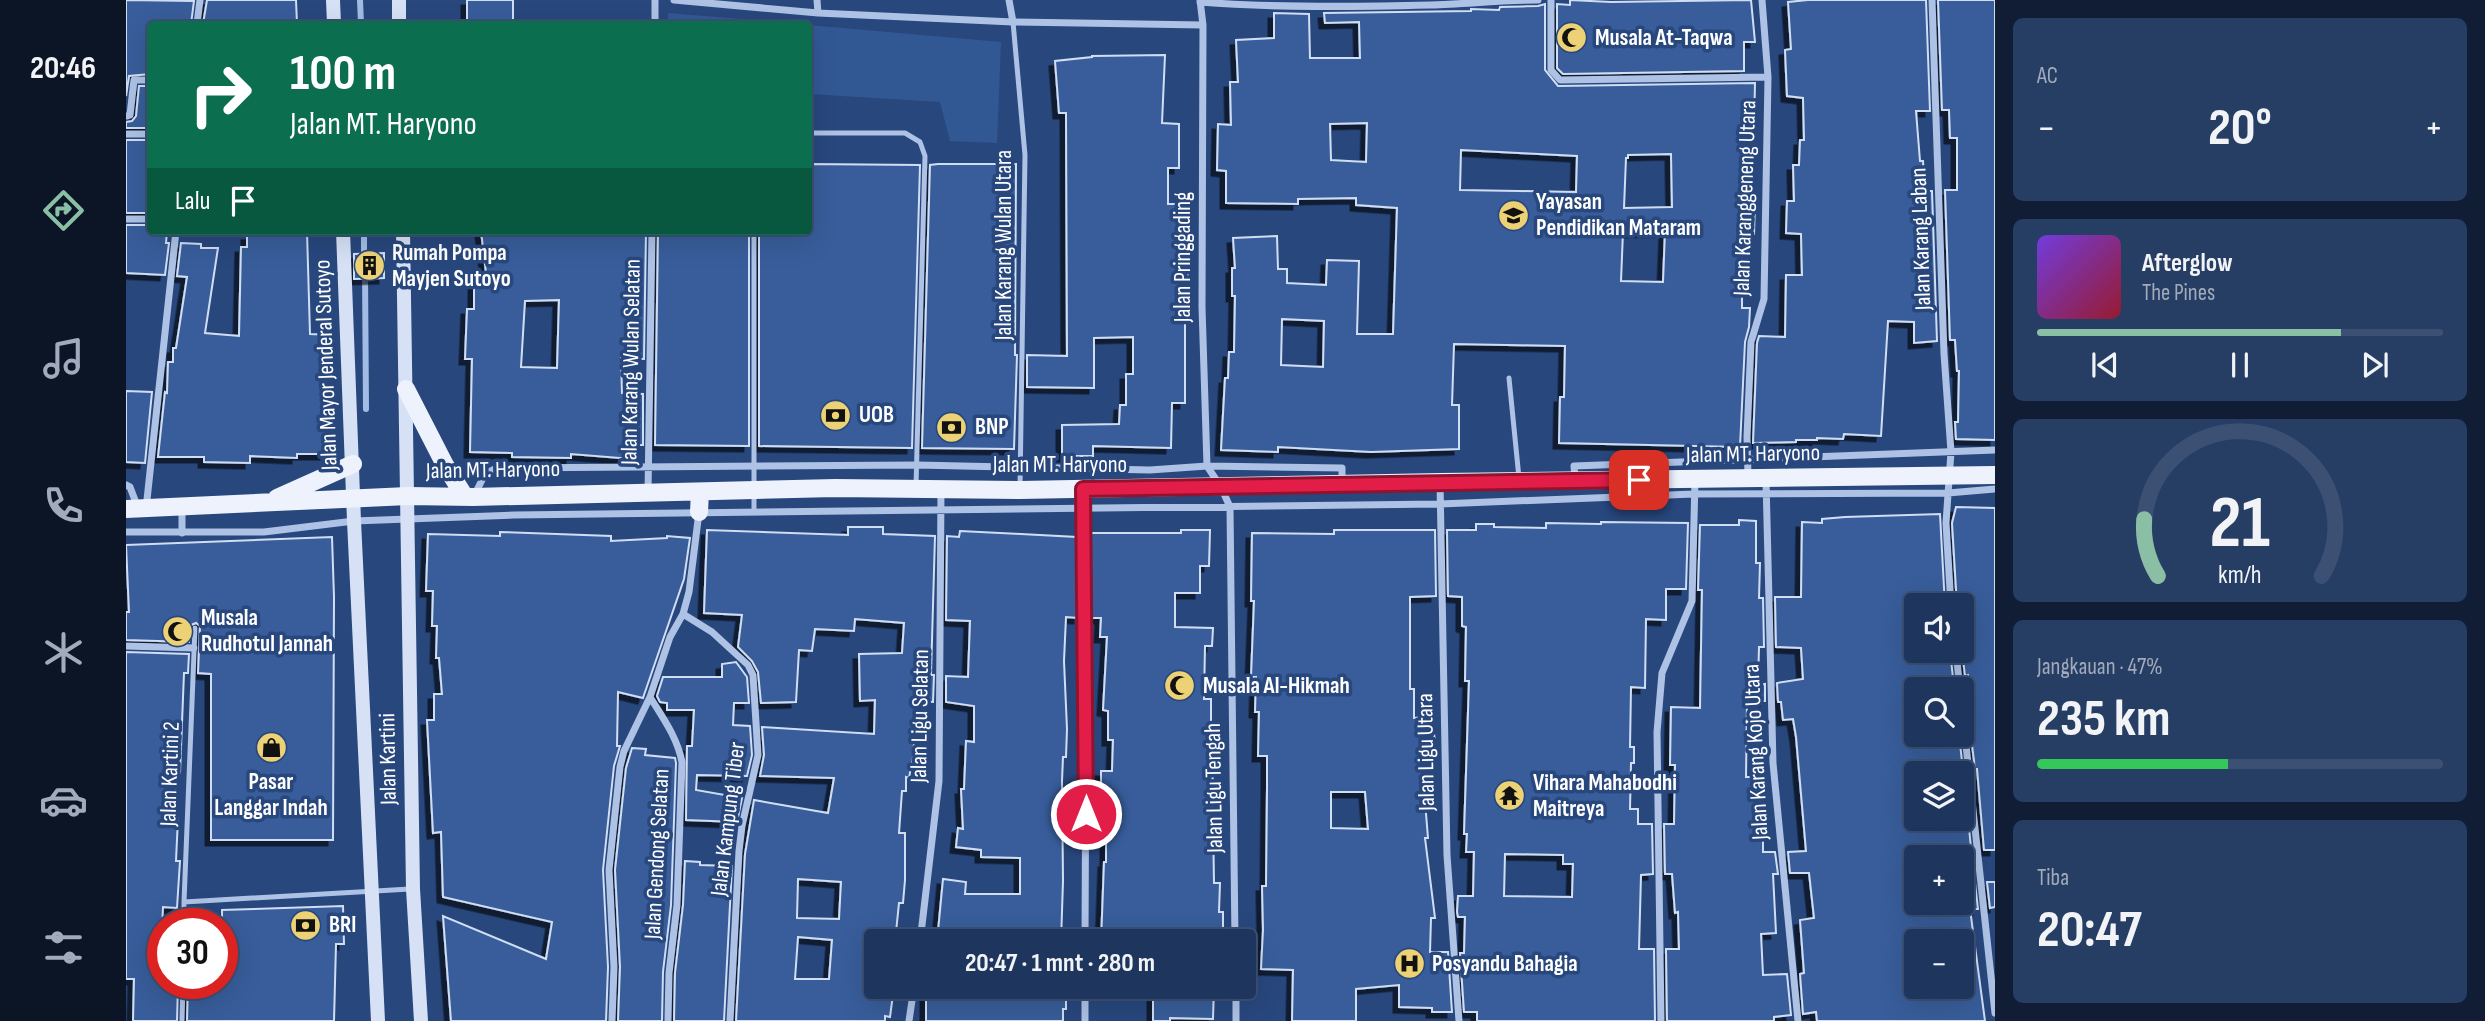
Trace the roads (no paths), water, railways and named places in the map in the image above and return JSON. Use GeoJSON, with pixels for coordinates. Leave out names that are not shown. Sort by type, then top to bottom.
{"type":"FeatureCollection","features":[{"type":"Feature","properties":{"kind":"main road"},"geometry":{"type":"LineString","coordinates":[[334,0],[334,21]]}},
{"type":"Feature","properties":{"kind":"main road"},"geometry":{"type":"LineString","coordinates":[[398,0],[399,21]]}},
{"type":"Feature","properties":{"kind":"main road","name":"Jalan Mayor Jenderal Sutoyo"},"geometry":{"type":"LineString","coordinates":[[343,235],[353,498]]}},
{"type":"Feature","properties":{"kind":"main road","name":"Jalan Kartini"},"geometry":{"type":"LineString","coordinates":[[403,235],[413,889],[421,1021]]}},
{"type":"Feature","properties":{"kind":"main road"},"geometry":{"type":"LineString","coordinates":[[406,389],[445,465],[469,497]]}},
{"type":"Feature","properties":{"kind":"main road"},"geometry":{"type":"LineString","coordinates":[[264,504],[352,464]]}},
{"type":"Feature","properties":{"kind":"main road","name":"Jalan MT. Haryono"},"geometry":{"type":"LineString","coordinates":[[137,509],[408,496],[1313,485],[1342,476],[1440,482],[1466,475],[1511,482],[1575,473],[1694,487],[1760,484],[1797,478],[1948,485],[1995,475]]}},
{"type":"Feature","properties":{"kind":"main road"},"geometry":{"type":"LineString","coordinates":[[699,512],[700,492]]}},
{"type":"Feature","properties":{"kind":"main road","name":"Jalan Kartini"},"geometry":{"type":"LineString","coordinates":[[353,498],[378,1021]]}},
{"type":"Feature","properties":{"kind":"street"},"geometry":{"type":"LineString","coordinates":[[197,21],[199,0]]}},
{"type":"Feature","properties":{"kind":"street"},"geometry":{"type":"LineString","coordinates":[[655,0],[655,21]]}},
{"type":"Feature","properties":{"kind":"street"},"geometry":{"type":"LineString","coordinates":[[674,0],[818,13],[1013,22],[1203,25]]}},
{"type":"Feature","properties":{"kind":"street"},"geometry":{"type":"LineString","coordinates":[[817,0],[818,13]]}},
{"type":"Feature","properties":{"kind":"street","name":"Jalan Karang Wulan Utara"},"geometry":{"type":"LineString","coordinates":[[1009,0],[1013,22]]}},
{"type":"Feature","properties":{"kind":"street"},"geometry":{"type":"LineString","coordinates":[[1200,1],[1276,6],[1538,0]]}},
{"type":"Feature","properties":{"kind":"street"},"geometry":{"type":"LineString","coordinates":[[1551,0],[1551,70],[1560,80],[1768,76]]}},
{"type":"Feature","properties":{"kind":"street","name":"Jalan Karanggeneng Utara"},"geometry":{"type":"LineString","coordinates":[[1760,484],[1747,460],[1751,342],[1764,299],[1768,76],[1762,0]]}},
{"type":"Feature","properties":{"kind":"street","name":"Jalan Karang Laban"},"geometry":{"type":"LineString","coordinates":[[1931,0],[1944,354],[1951,452],[1946,523],[1950,593]]}},
{"type":"Feature","properties":{"kind":"street","name":"Jalan Pringgading"},"geometry":{"type":"LineString","coordinates":[[1200,1],[1203,25],[1202,307],[1207,466]]}},
{"type":"Feature","properties":{"kind":"street"},"geometry":{"type":"LineString","coordinates":[[126,116],[130,115],[134,80],[147,80]]}},
{"type":"Feature","properties":{"kind":"street"},"geometry":{"type":"LineString","coordinates":[[126,134],[147,135]]}},
{"type":"Feature","properties":{"kind":"street"},"geometry":{"type":"LineString","coordinates":[[126,219],[147,219]]}},
{"type":"Feature","properties":{"kind":"street"},"geometry":{"type":"LineString","coordinates":[[137,509],[175,235]]}},
{"type":"Feature","properties":{"kind":"street","name":"Jalan Karang Wulan Selatan"},"geometry":{"type":"LineString","coordinates":[[648,493],[652,235]]}},
{"type":"Feature","properties":{"kind":"street"},"geometry":{"type":"LineString","coordinates":[[1575,473],[1747,460],[1995,450]]}},
{"type":"Feature","properties":{"kind":"street"},"geometry":{"type":"LineString","coordinates":[[1796,458],[1797,478]]}},
{"type":"Feature","properties":{"kind":"street"},"geometry":{"type":"LineString","coordinates":[[469,497],[485,474],[497,468],[917,465],[1150,470],[1207,466],[1342,476]]}},
{"type":"Feature","properties":{"kind":"street"},"geometry":{"type":"LineString","coordinates":[[1207,466],[1230,507]]}},
{"type":"Feature","properties":{"kind":"street"},"geometry":{"type":"LineString","coordinates":[[1150,470],[1150,488]]}},
{"type":"Feature","properties":{"kind":"street","name":"Jalan Ligu Utara"},"geometry":{"type":"LineString","coordinates":[[1440,482],[1447,855],[1460,1021]]}},
{"type":"Feature","properties":{"kind":"street"},"geometry":{"type":"LineString","coordinates":[[1504,502],[1511,482]]}},
{"type":"Feature","properties":{"kind":"street"},"geometry":{"type":"LineString","coordinates":[[1760,484],[1948,485],[1995,489]]}},
{"type":"Feature","properties":{"kind":"street","name":"Jalan Karang Kojo Utara"},"geometry":{"type":"LineString","coordinates":[[1760,484],[1773,763],[1798,1021]]}},
{"type":"Feature","properties":{"kind":"street"},"geometry":{"type":"LineString","coordinates":[[126,485],[130,487],[137,509]]}},
{"type":"Feature","properties":{"kind":"street"},"geometry":{"type":"LineString","coordinates":[[1313,485],[1314,506]]}},
{"type":"Feature","properties":{"kind":"street"},"geometry":{"type":"LineString","coordinates":[[126,532],[293,530],[354,521],[514,515],[1440,504],[1504,502],[1694,487],[1692,601],[1662,673],[1657,732],[1661,1021]]}},
{"type":"Feature","properties":{"kind":"street"},"geometry":{"type":"LineString","coordinates":[[887,489],[887,510]]}},
{"type":"Feature","properties":{"kind":"street","name":"Jalan Ligu Selatan"},"geometry":{"type":"LineString","coordinates":[[922,929],[939,781],[941,489]]}},
{"type":"Feature","properties":{"kind":"street"},"geometry":{"type":"LineString","coordinates":[[1083,489],[1085,929]]}},
{"type":"Feature","properties":{"kind":"street"},"geometry":{"type":"LineString","coordinates":[[182,507],[182,533]]}},
{"type":"Feature","properties":{"kind":"street","name":"Jalan Ligu Tengah"},"geometry":{"type":"LineString","coordinates":[[1230,507],[1235,929]]}},
{"type":"Feature","properties":{"kind":"street"},"geometry":{"type":"LineString","coordinates":[[612,1021],[614,968],[609,870],[617,789],[624,751],[650,697],[689,592],[699,512]]}},
{"type":"Feature","properties":{"kind":"street","name":"Jalan Kampung Tiber"},"geometry":{"type":"LineString","coordinates":[[682,614],[712,632],[748,665],[755,685],[758,755],[739,851],[730,1021]]}},
{"type":"Feature","properties":{"kind":"street"},"geometry":{"type":"LineString","coordinates":[[126,646],[194,648]]}},
{"type":"Feature","properties":{"kind":"street","name":"Jalan Gendong Selatan"},"geometry":{"type":"LineString","coordinates":[[650,697],[672,732],[682,762],[677,905],[669,973],[668,1021]]}},
{"type":"Feature","properties":{"kind":"street"},"geometry":{"type":"LineString","coordinates":[[1966,747],[1995,1013]]}},
{"type":"Feature","properties":{"kind":"street"},"geometry":{"type":"LineString","coordinates":[[1985,920],[1995,918]]}},
{"type":"Feature","properties":{"kind":"street"},"geometry":{"type":"LineString","coordinates":[[909,1021],[912,999]]}},
{"type":"Feature","properties":{"kind":"street"},"geometry":{"type":"LineString","coordinates":[[1085,999],[1085,1021]]}},
{"type":"Feature","properties":{"kind":"street"},"geometry":{"type":"LineString","coordinates":[[1236,999],[1236,1021]]}},
{"type":"Feature","properties":{"kind":"lane","name":"Jalan Karang Wulan Utara"},"geometry":{"type":"LineString","coordinates":[[1013,22],[1025,155],[1020,490]]}},
{"type":"Feature","properties":{"kind":"lane"},"geometry":{"type":"LineString","coordinates":[[812,133],[905,133],[920,142],[925,156],[916,489]]}},
{"type":"Feature","properties":{"kind":"lane"},"geometry":{"type":"LineString","coordinates":[[754,235],[754,512]]}},
{"type":"Feature","properties":{"kind":"lane"},"geometry":{"type":"LineString","coordinates":[[1508,379],[1511,482]]}},
{"type":"Feature","properties":{"kind":"lane","name":"Jalan Kartini 2"},"geometry":{"type":"LineString","coordinates":[[184,908],[195,628]]}},
{"type":"Feature","properties":{"kind":"lane"},"geometry":{"type":"LineString","coordinates":[[184,902],[413,889]]}},
{"type":"Feature","properties":{"kind":"lane"},"geometry":{"type":"LineString","coordinates":[[182,1021],[183,999]]}},
{"type":"Feature","properties":{"kind":"waterway"},"geometry":{"type":"LineString","coordinates":[[360,0],[361,21]]}},
{"type":"Feature","properties":{"kind":"waterway"},"geometry":{"type":"LineString","coordinates":[[364,235],[364,261]]}},
{"type":"Feature","properties":{"kind":"waterway"},"geometry":{"type":"LineString","coordinates":[[365,271],[366,409]]}},
{"type":"Feature","properties":{"kind":"place","name":"Musala At-Taqwa"},"geometry":{"type":"Point","coordinates":[1572,38]}},
{"type":"Feature","properties":{"kind":"place","name":"Yayasan Pendidikan Mataram"},"geometry":{"type":"Point","coordinates":[1513,215]}},
{"type":"Feature","properties":{"kind":"place","name":"Rumah Pompa Mayjen Sutoyo"},"geometry":{"type":"Point","coordinates":[369,266]}},
{"type":"Feature","properties":{"kind":"place","name":"UOB"},"geometry":{"type":"Point","coordinates":[836,415]}},
{"type":"Feature","properties":{"kind":"place","name":"BNP"},"geometry":{"type":"Point","coordinates":[952,427]}},
{"type":"Feature","properties":{"kind":"place","name":"Musala Rudhotul Jannah"},"geometry":{"type":"Point","coordinates":[178,631]}},
{"type":"Feature","properties":{"kind":"place","name":"Musala Al-Hikmah"},"geometry":{"type":"Point","coordinates":[1180,686]}},
{"type":"Feature","properties":{"kind":"place","name":"Pasar Langgar Indah"},"geometry":{"type":"Point","coordinates":[271,748]}},
{"type":"Feature","properties":{"kind":"place","name":"Vihara Mahabodhi Maitreya"},"geometry":{"type":"Point","coordinates":[1510,796]}},
{"type":"Feature","properties":{"kind":"place","name":"BRI"},"geometry":{"type":"Point","coordinates":[306,925]}},
{"type":"Feature","properties":{"kind":"place","name":"Posyandu Bahagia"},"geometry":{"type":"Point","coordinates":[1409,964]}}]}
